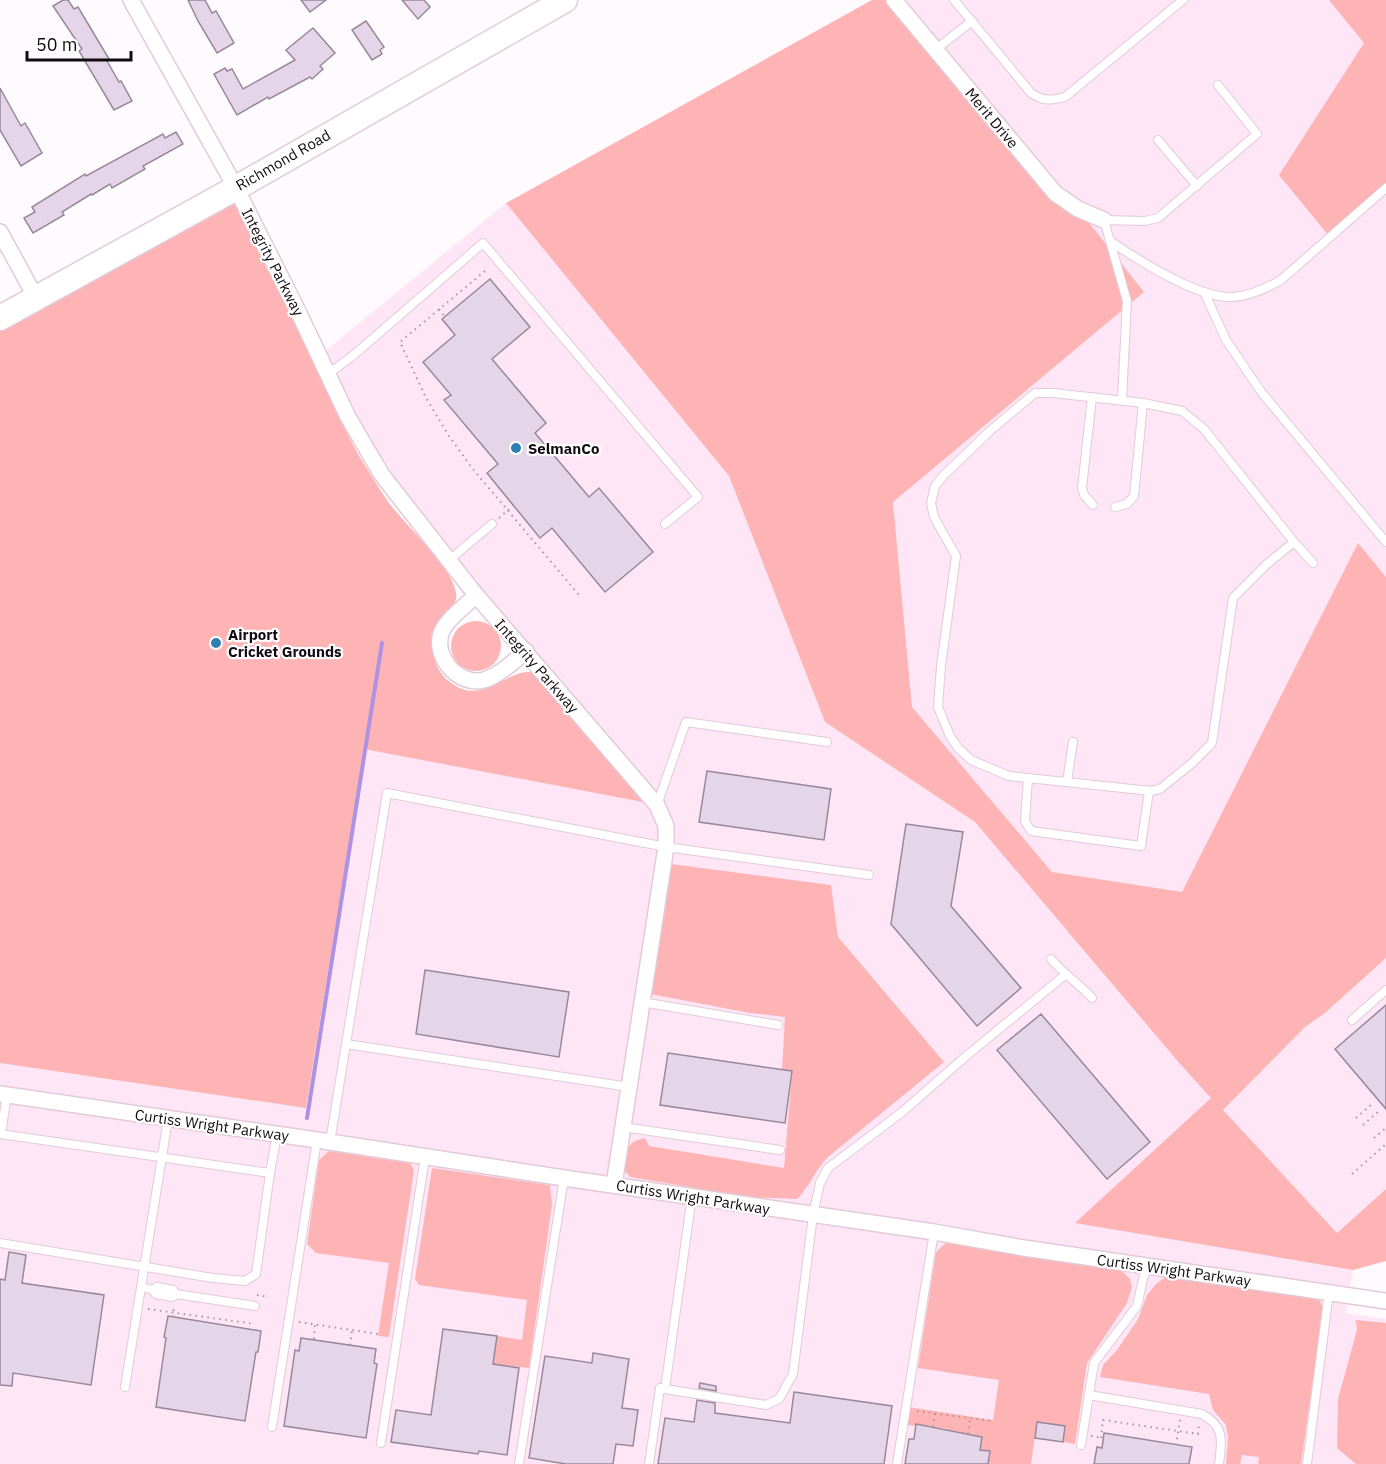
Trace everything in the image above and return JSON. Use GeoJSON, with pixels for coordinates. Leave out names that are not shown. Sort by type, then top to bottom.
{"type":"FeatureCollection","features":[{"type":"Feature","properties":{"kind":"main road","name":"Richmond Road"},"geometry":{"type":"LineString","coordinates":[[0,318],[236,188],[564,0]]}},
{"type":"Feature","properties":{"kind":"street","name":"Integrity Parkway"},"geometry":{"type":"LineString","coordinates":[[131,0],[236,188],[348,417],[382,475],[476,595],[657,804],[666,826],[666,847],[614,1185]]}},
{"type":"Feature","properties":{"kind":"street","name":"Merit Drive"},"geometry":{"type":"LineString","coordinates":[[894,0],[1055,193],[1078,209],[1104,220]]}},
{"type":"Feature","properties":{"kind":"street"},"geometry":{"type":"LineString","coordinates":[[0,232],[36,297]]}},
{"type":"Feature","properties":{"kind":"street"},"geometry":{"type":"LineString","coordinates":[[476,595],[443,628],[439,642],[443,658],[452,671],[465,680],[483,680],[515,662],[526,651]]}},
{"type":"Feature","properties":{"kind":"street","name":"Curtiss Wright Parkway"},"geometry":{"type":"LineString","coordinates":[[3,1095],[1386,1301]]}},
{"type":"Feature","properties":{"kind":"lane"},"geometry":{"type":"LineString","coordinates":[[954,0],[1031,93],[1041,100],[1052,101],[1065,98],[1183,0]]}},
{"type":"Feature","properties":{"kind":"lane"},"geometry":{"type":"LineString","coordinates":[[935,50],[972,21]]}},
{"type":"Feature","properties":{"kind":"lane"},"geometry":{"type":"LineString","coordinates":[[1122,399],[1127,301],[1104,220],[1144,222],[1158,218],[1257,134],[1218,85]]}},
{"type":"Feature","properties":{"kind":"lane"},"geometry":{"type":"LineString","coordinates":[[1158,140],[1197,186]]}},
{"type":"Feature","properties":{"kind":"lane"},"geometry":{"type":"LineString","coordinates":[[1110,241],[1130,255],[1204,294],[1233,297],[1267,288],[1281,280],[1386,188]]}},
{"type":"Feature","properties":{"kind":"lane"},"geometry":{"type":"LineString","coordinates":[[328,374],[363,348],[483,243],[698,498],[665,524]]}},
{"type":"Feature","properties":{"kind":"lane"},"geometry":{"type":"LineString","coordinates":[[1204,294],[1226,340],[1262,393],[1386,542]]}},
{"type":"Feature","properties":{"kind":"lane"},"geometry":{"type":"LineString","coordinates":[[1294,542],[1267,564],[1233,598],[1212,743],[1191,764],[1160,789],[1149,791],[1009,776],[971,760],[958,748],[950,736],[938,707],[941,666],[957,556],[934,517],[932,503],[935,486],[991,430],[1035,393],[1122,399],[1182,411],[1204,429],[1313,563]]}},
{"type":"Feature","properties":{"kind":"lane"},"geometry":{"type":"LineString","coordinates":[[1092,397],[1082,488],[1084,495],[1094,505]]}},
{"type":"Feature","properties":{"kind":"lane"},"geometry":{"type":"LineString","coordinates":[[1115,507],[1127,504],[1134,496],[1143,403]]}},
{"type":"Feature","properties":{"kind":"lane"},"geometry":{"type":"LineString","coordinates":[[448,561],[492,524]]}},
{"type":"Feature","properties":{"kind":"lane"},"geometry":{"type":"LineString","coordinates":[[657,804],[686,722],[827,742]]}},
{"type":"Feature","properties":{"kind":"lane"},"geometry":{"type":"LineString","coordinates":[[1067,782],[1073,742]]}},
{"type":"Feature","properties":{"kind":"lane"},"geometry":{"type":"LineString","coordinates":[[1028,778],[1026,821],[1031,831],[1141,846],[1149,791]]}},
{"type":"Feature","properties":{"kind":"lane"},"geometry":{"type":"LineString","coordinates":[[272,1427],[287,1320],[323,1141],[346,1044],[387,793],[666,847],[869,875]]}},
{"type":"Feature","properties":{"kind":"lane"},"geometry":{"type":"LineString","coordinates":[[1051,959],[1065,975],[1076,981],[1092,998]]}},
{"type":"Feature","properties":{"kind":"lane"},"geometry":{"type":"LineString","coordinates":[[649,1464],[660,1388],[766,1405],[779,1399],[793,1374],[813,1215],[820,1183],[828,1168],[901,1113],[1065,975]]}},
{"type":"Feature","properties":{"kind":"lane"},"geometry":{"type":"LineString","coordinates":[[1352,1020],[1386,990]]}},
{"type":"Feature","properties":{"kind":"lane"},"geometry":{"type":"LineString","coordinates":[[642,1002],[778,1025]]}},
{"type":"Feature","properties":{"kind":"lane"},"geometry":{"type":"LineString","coordinates":[[346,1044],[629,1087]]}},
{"type":"Feature","properties":{"kind":"lane"},"geometry":{"type":"LineString","coordinates":[[3,1095],[0,1134],[270,1173]]}},
{"type":"Feature","properties":{"kind":"lane"},"geometry":{"type":"LineString","coordinates":[[125,1388],[168,1119]]}},
{"type":"Feature","properties":{"kind":"lane"},"geometry":{"type":"LineString","coordinates":[[623,1127],[780,1150]]}},
{"type":"Feature","properties":{"kind":"lane"},"geometry":{"type":"LineString","coordinates":[[0,1243],[213,1278],[245,1281],[256,1274],[277,1134]]}},
{"type":"Feature","properties":{"kind":"lane"},"geometry":{"type":"LineString","coordinates":[[381,1443],[425,1157]]}},
{"type":"Feature","properties":{"kind":"lane"},"geometry":{"type":"LineString","coordinates":[[519,1464],[564,1178]]}},
{"type":"Feature","properties":{"kind":"lane"},"geometry":{"type":"LineString","coordinates":[[664,1389],[692,1196]]}},
{"type":"Feature","properties":{"kind":"lane"},"geometry":{"type":"LineString","coordinates":[[897,1464],[934,1232]]}},
{"type":"Feature","properties":{"kind":"lane"},"geometry":{"type":"LineString","coordinates":[[1081,1445],[1094,1363],[1137,1306],[1146,1266]]}},
{"type":"Feature","properties":{"kind":"lane"},"geometry":{"type":"LineString","coordinates":[[142,1287],[153,1290],[158,1287],[172,1290],[176,1294],[255,1306]]}},
{"type":"Feature","properties":{"kind":"lane"},"geometry":{"type":"LineString","coordinates":[[1307,1464],[1329,1292]]}},
{"type":"Feature","properties":{"kind":"lane"},"geometry":{"type":"LineString","coordinates":[[1089,1395],[1202,1414],[1218,1426],[1221,1438],[1219,1464]]}},
{"type":"Feature","properties":{"kind":"path"},"geometry":{"type":"LineString","coordinates":[[485,271],[400,342],[426,398],[449,436],[472,468],[579,595]]}},
{"type":"Feature","properties":{"kind":"path"},"geometry":{"type":"LineString","coordinates":[[439,309],[445,316]]}},
{"type":"Feature","properties":{"kind":"path"},"geometry":{"type":"LineString","coordinates":[[492,524],[514,506]]}},
{"type":"Feature","properties":{"kind":"path"},"geometry":{"type":"LineString","coordinates":[[1356,1118],[1372,1104]]}},
{"type":"Feature","properties":{"kind":"path"},"geometry":{"type":"LineString","coordinates":[[1363,1125],[1379,1111]]}},
{"type":"Feature","properties":{"kind":"path"},"geometry":{"type":"LineString","coordinates":[[1374,1138],[1386,1128]]}},
{"type":"Feature","properties":{"kind":"path"},"geometry":{"type":"LineString","coordinates":[[1352,1174],[1386,1144]]}},
{"type":"Feature","properties":{"kind":"path"},"geometry":{"type":"LineString","coordinates":[[139,1307],[255,1324]]}},
{"type":"Feature","properties":{"kind":"path"},"geometry":{"type":"LineString","coordinates":[[287,1320],[378,1334]]}},
{"type":"Feature","properties":{"kind":"path"},"geometry":{"type":"LineString","coordinates":[[314,1339],[315,1324]]}},
{"type":"Feature","properties":{"kind":"path"},"geometry":{"type":"LineString","coordinates":[[350,1345],[352,1330]]}},
{"type":"Feature","properties":{"kind":"path"},"geometry":{"type":"LineString","coordinates":[[912,1410],[991,1421]]}},
{"type":"Feature","properties":{"kind":"path"},"geometry":{"type":"LineString","coordinates":[[1176,1444],[1181,1411]]}},
{"type":"Feature","properties":{"kind":"path"},"geometry":{"type":"LineString","coordinates":[[933,1427],[935,1413]]}},
{"type":"Feature","properties":{"kind":"path"},"geometry":{"type":"LineString","coordinates":[[968,1434],[970,1418]]}},
{"type":"Feature","properties":{"kind":"path"},"geometry":{"type":"LineString","coordinates":[[1101,1438],[1103,1420],[1198,1434],[1199,1421]]}},
{"type":"Feature","properties":{"kind":"shaded area"},"geometry":{"type":"Polygon","coordinates":[[[872,0],[894,0],[1078,209],[1144,292],[893,502],[912,707],[1052,872],[1182,892],[1358,543],[1386,577],[1386,958],[1325,1013],[1305,1027],[1223,1110],[1337,1233],[1386,1189],[1386,1261],[1353,1270],[1075,1223],[1211,1098],[975,822],[825,722],[729,476],[506,203],[872,0]]]}},
{"type":"Feature","properties":{"kind":"shaded area"},"geometry":{"type":"Polygon","coordinates":[[[894,0],[1329,0],[1365,42],[1279,175],[1386,188],[1386,577],[1358,544],[1182,893],[1052,872],[912,707],[893,501],[1144,292],[894,0]]]}},
{"type":"Feature","properties":{"kind":"shaded area"},"geometry":{"type":"Polygon","coordinates":[[[1329,0],[1386,0],[1386,188],[1329,236],[1279,175],[1364,43],[1329,0]]]}},
{"type":"Feature","properties":{"kind":"shaded area","name":"Airport Cricket Grounds"},"geometry":{"type":"Polygon","coordinates":[[[236,188],[245,220],[255,243],[300,327],[356,450],[390,504],[436,556],[454,585],[456,600],[439,622],[433,637],[433,654],[439,669],[450,682],[462,689],[474,691],[485,689],[525,672],[535,673],[643,802],[364,749],[306,1108],[0,1063],[0,318],[236,188]]]}},
{"type":"Feature","properties":{"kind":"shaded area"},"geometry":{"type":"Polygon","coordinates":[[[506,203],[729,476],[825,722],[975,822],[1212,1098],[1076,1223],[1353,1270],[1346,1313],[1386,1319],[1386,1464],[0,1464],[0,1063],[306,1108],[364,749],[656,804],[382,475],[319,356],[506,203]]]}},
{"type":"Feature","properties":{"kind":"shaded area"},"geometry":{"type":"Polygon","coordinates":[[[476,621],[494,628],[501,646],[494,664],[476,671],[458,664],[451,646],[458,628],[476,621]]]}},
{"type":"Feature","properties":{"kind":"shaded area"},"geometry":{"type":"Polygon","coordinates":[[[671,864],[831,885],[838,937],[944,1062],[828,1157],[797,1199],[749,1197],[630,1177],[622,1168],[630,1145],[645,1138],[649,1146],[784,1168],[792,1072],[782,1070],[785,1017],[750,1013],[650,994],[671,864]]]}},
{"type":"Feature","properties":{"kind":"shaded area"},"geometry":{"type":"Polygon","coordinates":[[[1386,958],[1386,1189],[1337,1233],[1222,1110],[1305,1026],[1325,1013],[1386,958]]]}},
{"type":"Feature","properties":{"kind":"shaded area"},"geometry":{"type":"Polygon","coordinates":[[[329,1151],[410,1163],[414,1170],[389,1337],[378,1336],[389,1263],[316,1253],[307,1244],[319,1160],[329,1151]]]}},
{"type":"Feature","properties":{"kind":"shaded area"},"geometry":{"type":"Polygon","coordinates":[[[432,1168],[550,1185],[552,1205],[529,1368],[493,1364],[497,1336],[522,1340],[527,1300],[419,1285],[415,1279],[432,1168]]]}},
{"type":"Feature","properties":{"kind":"shaded area"},"geometry":{"type":"Polygon","coordinates":[[[947,1242],[1121,1270],[1130,1279],[1132,1287],[1127,1303],[1087,1363],[1075,1444],[1063,1442],[1065,1426],[1037,1422],[1031,1464],[988,1464],[990,1452],[980,1450],[982,1437],[916,1424],[916,1426],[905,1425],[908,1407],[993,1420],[999,1380],[918,1368],[936,1252],[947,1242]]]}},
{"type":"Feature","properties":{"kind":"shaded area"},"geometry":{"type":"Polygon","coordinates":[[[1169,1275],[1319,1299],[1323,1308],[1301,1464],[1258,1464],[1259,1457],[1242,1455],[1240,1464],[1226,1464],[1228,1437],[1226,1425],[1213,1410],[1209,1394],[1100,1377],[1103,1365],[1117,1350],[1138,1319],[1147,1295],[1157,1283],[1169,1275]]]}},
{"type":"Feature","properties":{"kind":"shaded area"},"geometry":{"type":"Polygon","coordinates":[[[1356,1320],[1386,1323],[1386,1464],[1356,1464],[1337,1448],[1338,1399],[1357,1330],[1356,1320]]]}},
{"type":"Feature","properties":{"kind":"building"},"geometry":{"type":"Polygon","coordinates":[[[63,0],[68,0],[74,9],[78,7],[109,59],[107,61],[119,82],[121,81],[132,101],[114,110],[79,51],[82,49],[53,6],[63,0]]]}},
{"type":"Feature","properties":{"kind":"building"},"geometry":{"type":"Polygon","coordinates":[[[188,0],[205,0],[212,13],[216,11],[234,43],[217,53],[188,0]]]}},
{"type":"Feature","properties":{"kind":"building"},"geometry":{"type":"Polygon","coordinates":[[[301,0],[326,0],[310,12],[301,0]]]}},
{"type":"Feature","properties":{"kind":"building"},"geometry":{"type":"Polygon","coordinates":[[[402,0],[424,0],[430,7],[418,19],[402,0]]]}},
{"type":"Feature","properties":{"kind":"building"},"geometry":{"type":"Polygon","coordinates":[[[366,21],[384,47],[380,50],[382,54],[372,60],[352,30],[366,21]]]}},
{"type":"Feature","properties":{"kind":"building"},"geometry":{"type":"Polygon","coordinates":[[[313,28],[335,53],[320,66],[323,69],[312,79],[310,77],[269,99],[268,97],[237,115],[214,74],[225,68],[227,71],[232,69],[243,89],[295,60],[286,50],[313,28]]]}},
{"type":"Feature","properties":{"kind":"building"},"geometry":{"type":"Polygon","coordinates":[[[0,88],[21,126],[25,123],[42,153],[21,166],[0,130],[0,88]]]}},
{"type":"Feature","properties":{"kind":"building"},"geometry":{"type":"Polygon","coordinates":[[[176,132],[183,144],[143,166],[145,169],[112,188],[110,184],[91,194],[62,212],[64,215],[33,233],[24,218],[35,212],[32,207],[85,174],[86,176],[163,134],[165,138],[176,132]]]}},
{"type":"Feature","properties":{"kind":"building","name":"SelmanCo"},"geometry":{"type":"Polygon","coordinates":[[[490,279],[530,327],[492,359],[546,423],[535,433],[589,497],[599,488],[653,552],[605,592],[552,528],[540,538],[487,473],[498,464],[444,400],[451,395],[423,362],[455,335],[442,319],[490,279]]]}},
{"type":"Feature","properties":{"kind":"building"},"geometry":{"type":"Polygon","coordinates":[[[707,771],[831,789],[824,840],[699,822],[707,771]]]}},
{"type":"Feature","properties":{"kind":"building"},"geometry":{"type":"Polygon","coordinates":[[[906,824],[963,832],[951,906],[1021,988],[977,1026],[891,924],[906,824]]]}},
{"type":"Feature","properties":{"kind":"building"},"geometry":{"type":"Polygon","coordinates":[[[425,970],[569,992],[559,1057],[416,1034],[425,970]]]}},
{"type":"Feature","properties":{"kind":"building"},"geometry":{"type":"Polygon","coordinates":[[[1386,1005],[1386,1109],[1335,1049],[1386,1005]]]}},
{"type":"Feature","properties":{"kind":"building"},"geometry":{"type":"Polygon","coordinates":[[[1041,1014],[1150,1142],[1107,1179],[997,1050],[1041,1014]]]}},
{"type":"Feature","properties":{"kind":"building"},"geometry":{"type":"Polygon","coordinates":[[[668,1053],[792,1071],[785,1123],[660,1105],[668,1053]]]}},
{"type":"Feature","properties":{"kind":"building"},"geometry":{"type":"Polygon","coordinates":[[[9,1252],[26,1255],[22,1283],[104,1295],[91,1385],[13,1373],[12,1386],[0,1385],[0,1279],[5,1280],[9,1252]]]}},
{"type":"Feature","properties":{"kind":"building"},"geometry":{"type":"Polygon","coordinates":[[[168,1316],[261,1331],[245,1421],[156,1407],[168,1316]]]}},
{"type":"Feature","properties":{"kind":"building"},"geometry":{"type":"Polygon","coordinates":[[[443,1329],[497,1336],[493,1364],[519,1368],[507,1455],[479,1451],[478,1454],[391,1442],[396,1410],[431,1415],[443,1329]]]}},
{"type":"Feature","properties":{"kind":"building"},"geometry":{"type":"Polygon","coordinates":[[[301,1338],[376,1349],[374,1363],[377,1364],[366,1438],[284,1426],[295,1350],[299,1351],[301,1338]]]}},
{"type":"Feature","properties":{"kind":"building"},"geometry":{"type":"Polygon","coordinates":[[[593,1353],[629,1359],[622,1408],[638,1410],[633,1446],[616,1444],[613,1464],[566,1464],[529,1458],[545,1356],[592,1363],[593,1353]]]}},
{"type":"Feature","properties":{"kind":"building"},"geometry":{"type":"Polygon","coordinates":[[[700,1383],[716,1386],[716,1391],[699,1388],[700,1383]]]}},
{"type":"Feature","properties":{"kind":"building"},"geometry":{"type":"Polygon","coordinates":[[[794,1392],[892,1406],[884,1464],[658,1464],[665,1418],[694,1422],[697,1400],[715,1403],[715,1413],[790,1423],[794,1392]]]}},
{"type":"Feature","properties":{"kind":"building"},"geometry":{"type":"Polygon","coordinates":[[[1037,1422],[1065,1426],[1063,1442],[1035,1438],[1037,1422]]]}},
{"type":"Feature","properties":{"kind":"building"},"geometry":{"type":"Polygon","coordinates":[[[916,1424],[982,1437],[980,1450],[990,1451],[988,1464],[905,1464],[909,1439],[914,1439],[916,1424]]]}},
{"type":"Feature","properties":{"kind":"building"},"geometry":{"type":"Polygon","coordinates":[[[1104,1433],[1192,1447],[1189,1464],[1094,1464],[1097,1447],[1102,1448],[1104,1433]]]}},
{"type":"Feature","properties":{"kind":"waterway"},"geometry":{"type":"LineString","coordinates":[[307,1118],[382,643]]}},
{"type":"Feature","properties":{"kind":"place","name":"SelmanCo"},"geometry":{"type":"Point","coordinates":[516,448]}},
{"type":"Feature","properties":{"kind":"place","name":"Airport Cricket Grounds"},"geometry":{"type":"Point","coordinates":[216,643]}}]}
